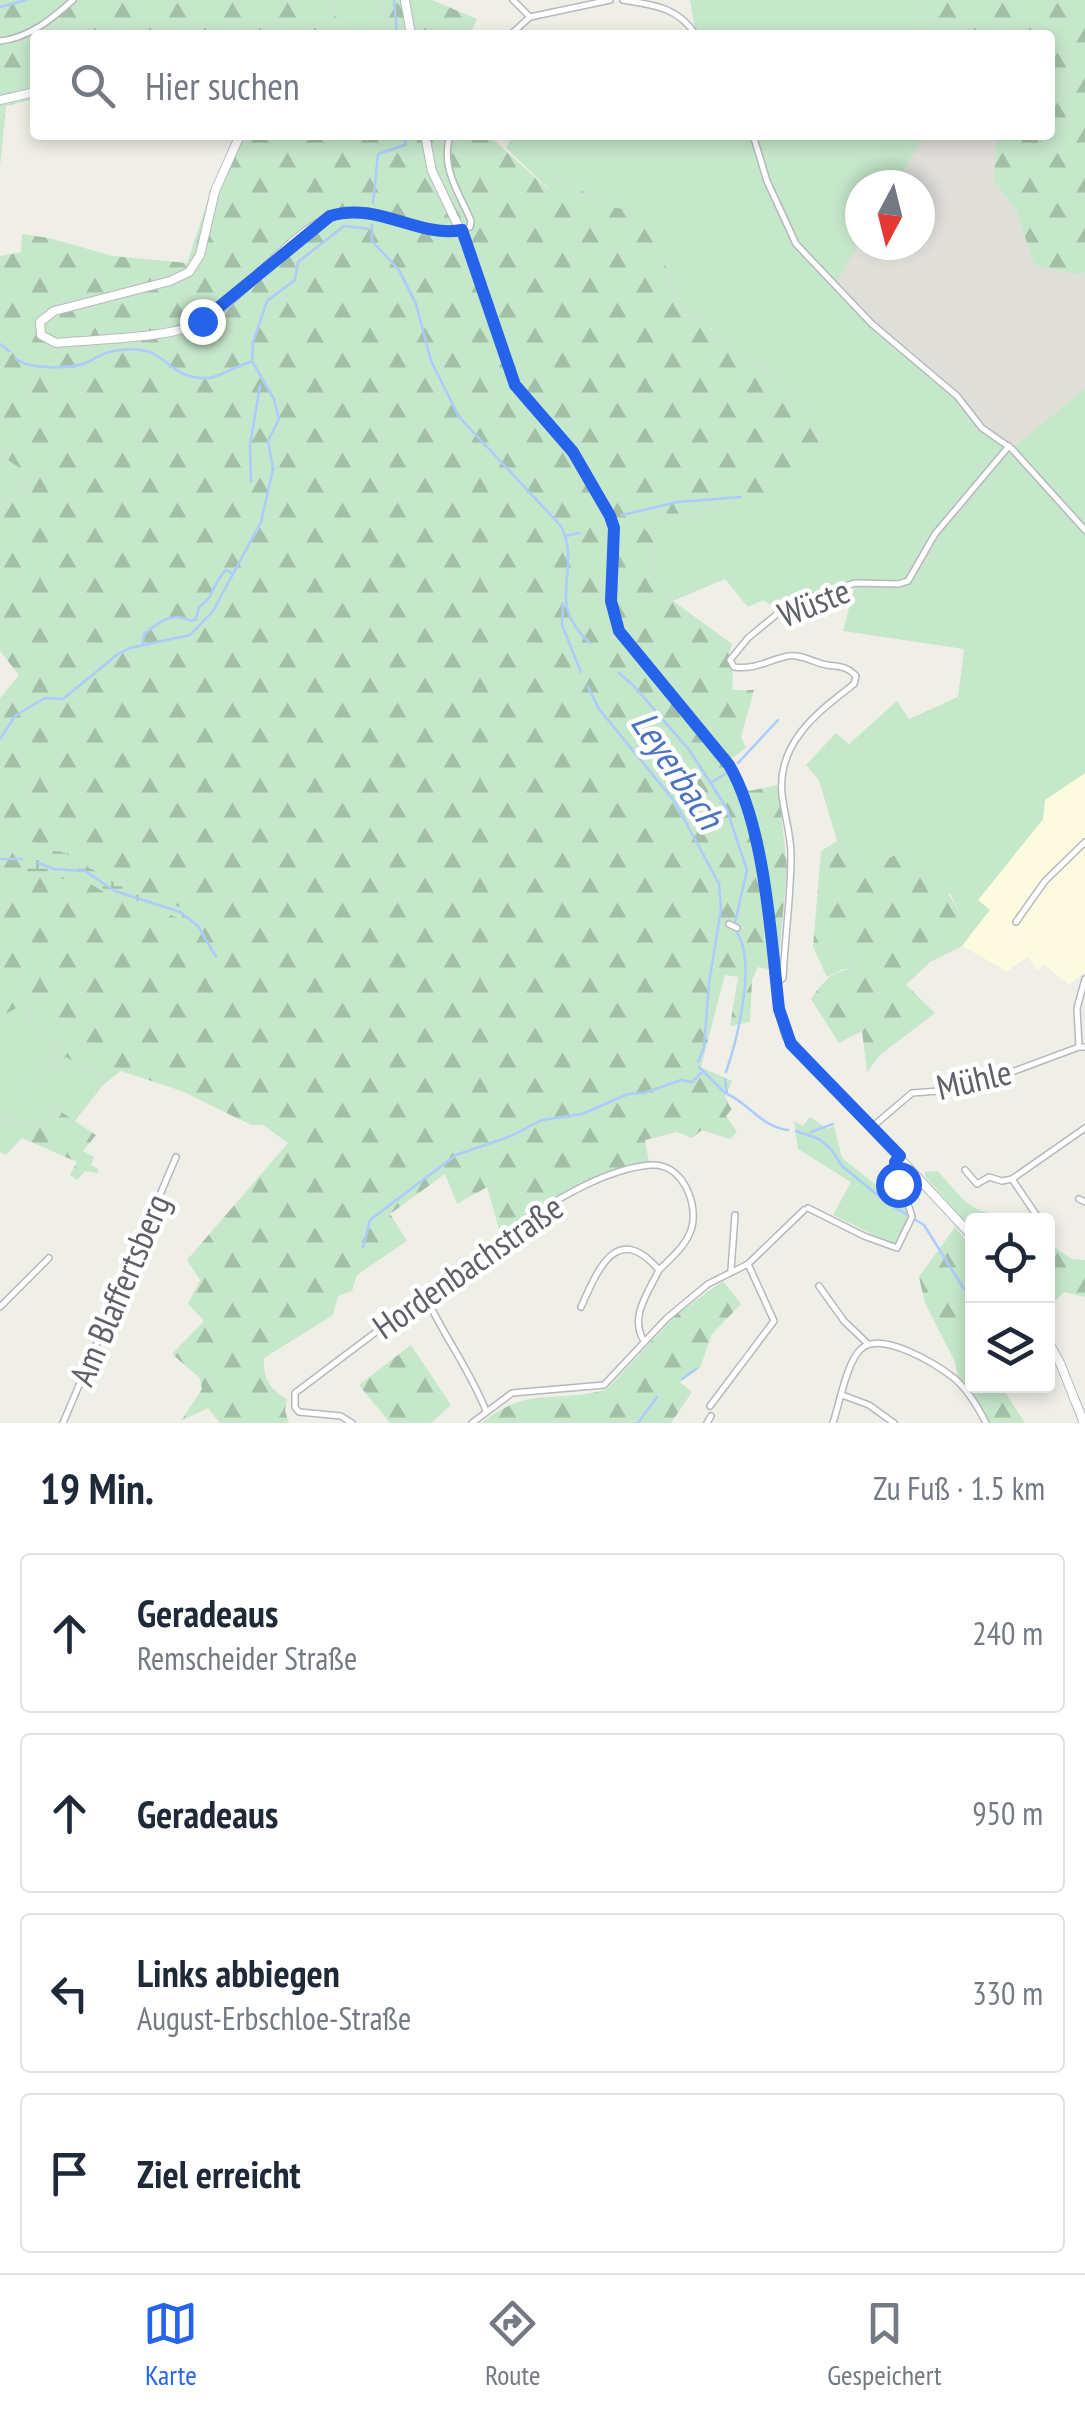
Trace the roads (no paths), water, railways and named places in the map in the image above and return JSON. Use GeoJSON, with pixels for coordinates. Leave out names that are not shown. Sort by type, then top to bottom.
{"type":"FeatureCollection","features":[{"type":"Feature","properties":{"kind":"main road"},"geometry":{"type":"LineString","coordinates":[[404,0],[410,30]]}},
{"type":"Feature","properties":{"kind":"main road"},"geometry":{"type":"LineString","coordinates":[[0,100],[30,93]]}},
{"type":"Feature","properties":{"kind":"main road"},"geometry":{"type":"LineString","coordinates":[[238,140],[215,191],[200,255],[190,272],[170,281],[54,310],[40,322],[41,335],[56,343],[173,331],[198,324],[320,222],[337,214],[375,214],[438,230],[462,230]]}},
{"type":"Feature","properties":{"kind":"main road"},"geometry":{"type":"LineString","coordinates":[[426,140],[440,189],[462,230],[515,385],[573,452],[610,516],[614,528],[611,601],[619,631],[729,765],[743,790],[754,825],[779,1009],[791,1044],[965,1228]]}},
{"type":"Feature","properties":{"kind":"main road"},"geometry":{"type":"LineString","coordinates":[[1055,1353],[1084,1423]]}},
{"type":"Feature","properties":{"kind":"street"},"geometry":{"type":"LineString","coordinates":[[34,30],[73,0]]}},
{"type":"Feature","properties":{"kind":"street"},"geometry":{"type":"LineString","coordinates":[[513,0],[530,17]]}},
{"type":"Feature","properties":{"kind":"street"},"geometry":{"type":"LineString","coordinates":[[516,30],[530,17],[610,0]]}},
{"type":"Feature","properties":{"kind":"street"},"geometry":{"type":"LineString","coordinates":[[623,0],[669,8],[693,30]]}},
{"type":"Feature","properties":{"kind":"street"},"geometry":{"type":"LineString","coordinates":[[0,41],[30,32]]}},
{"type":"Feature","properties":{"kind":"street"},"geometry":{"type":"LineString","coordinates":[[449,140],[448,167],[471,221],[462,230]]}},
{"type":"Feature","properties":{"kind":"street"},"geometry":{"type":"LineString","coordinates":[[755,140],[767,181],[796,244],[872,324],[957,396],[982,428],[1008,446],[1085,530]]}},
{"type":"Feature","properties":{"kind":"street","name":"Wüste"},"geometry":{"type":"LineString","coordinates":[[776,984],[784,978],[791,852],[782,789],[786,762],[796,738],[810,720],[854,684],[856,676],[848,668],[800,656],[756,668],[734,666],[730,660],[748,638],[788,606],[855,583],[898,584],[910,577],[936,534],[1008,446]]}},
{"type":"Feature","properties":{"kind":"street"},"geometry":{"type":"LineString","coordinates":[[1016,922],[1045,881],[1085,842]]}},
{"type":"Feature","properties":{"kind":"street"},"geometry":{"type":"LineString","coordinates":[[729,924],[737,928]]}},
{"type":"Feature","properties":{"kind":"street"},"geometry":{"type":"LineString","coordinates":[[1082,1047],[1077,1008],[1085,980]]}},
{"type":"Feature","properties":{"kind":"street","name":"Mühle"},"geometry":{"type":"LineString","coordinates":[[872,1127],[912,1093],[966,1089],[1082,1047]]}},
{"type":"Feature","properties":{"kind":"street"},"geometry":{"type":"LineString","coordinates":[[965,1170],[977,1184],[989,1177],[1012,1179],[1085,1128]]}},
{"type":"Feature","properties":{"kind":"street"},"geometry":{"type":"LineString","coordinates":[[472,1423],[512,1394],[604,1385],[644,1341],[708,1284],[748,1264],[806,1209],[899,1247],[912,1217],[898,1184],[895,1162],[900,1156]]}},
{"type":"Feature","properties":{"kind":"street","name":"Am Blaffertsberg"},"geometry":{"type":"LineString","coordinates":[[64,1423],[176,1157]]}},
{"type":"Feature","properties":{"kind":"street","name":"Hordenbachstraße"},"geometry":{"type":"LineString","coordinates":[[352,1423],[341,1416],[298,1412],[295,1393],[530,1216],[620,1173],[651,1165],[673,1171],[683,1181],[693,1215],[687,1238],[659,1270],[636,1320],[644,1341]]}},
{"type":"Feature","properties":{"kind":"street"},"geometry":{"type":"LineString","coordinates":[[1012,1179],[1035,1213]]}},
{"type":"Feature","properties":{"kind":"street"},"geometry":{"type":"LineString","coordinates":[[731,1270],[735,1215]]}},
{"type":"Feature","properties":{"kind":"street"},"geometry":{"type":"LineString","coordinates":[[582,1307],[598,1270],[619,1250],[628,1248],[644,1254],[659,1270]]}},
{"type":"Feature","properties":{"kind":"street"},"geometry":{"type":"LineString","coordinates":[[0,1306],[49,1258]]}},
{"type":"Feature","properties":{"kind":"street"},"geometry":{"type":"LineString","coordinates":[[710,1406],[774,1321],[748,1264]]}},
{"type":"Feature","properties":{"kind":"street"},"geometry":{"type":"LineString","coordinates":[[819,1286],[844,1322],[868,1344]]}},
{"type":"Feature","properties":{"kind":"street"},"geometry":{"type":"LineString","coordinates":[[426,1295],[440,1330],[474,1381],[486,1411]]}},
{"type":"Feature","properties":{"kind":"street"},"geometry":{"type":"LineString","coordinates":[[833,1423],[856,1354],[868,1344],[884,1343],[903,1349],[955,1380],[986,1423]]}},
{"type":"Feature","properties":{"kind":"street"},"geometry":{"type":"LineString","coordinates":[[842,1395],[869,1405],[894,1423]]}},
{"type":"Feature","properties":{"kind":"waterway"},"geometry":{"type":"LineString","coordinates":[[0,7],[26,0]]}},
{"type":"Feature","properties":{"kind":"waterway","name":"Leyerbach"},"geometry":{"type":"LineString","coordinates":[[394,0],[397,30]]}},
{"type":"Feature","properties":{"kind":"waterway","name":"Leyerbach"},"geometry":{"type":"LineString","coordinates":[[373,203],[378,154],[405,145],[406,140]]}},
{"type":"Feature","properties":{"kind":"waterway","name":"Leyerbach"},"geometry":{"type":"LineString","coordinates":[[372,225],[372,241],[399,270],[416,304],[431,361],[459,417],[561,526],[567,543],[569,613],[590,643]]}},
{"type":"Feature","properties":{"kind":"waterway"},"geometry":{"type":"LineString","coordinates":[[0,739],[15,716],[36,703],[45,698],[63,699],[130,648],[190,635],[213,611],[261,522],[273,469],[268,441],[279,419],[274,399],[252,361],[253,342],[267,301],[295,280],[298,262],[344,226],[371,229]]}},
{"type":"Feature","properties":{"kind":"waterway"},"geometry":{"type":"LineString","coordinates":[[0,344],[9,351]]}},
{"type":"Feature","properties":{"kind":"waterway"},"geometry":{"type":"LineString","coordinates":[[16,359],[41,367],[62,367],[81,364],[111,351],[137,350],[159,357],[183,374],[209,378],[250,362]]}},
{"type":"Feature","properties":{"kind":"waterway"},"geometry":{"type":"LineString","coordinates":[[251,482],[250,445],[260,386]]}},
{"type":"Feature","properties":{"kind":"waterway"},"geometry":{"type":"LineString","coordinates":[[622,515],[678,502],[741,497]]}},
{"type":"Feature","properties":{"kind":"waterway"},"geometry":{"type":"LineString","coordinates":[[566,536],[579,533]]}},
{"type":"Feature","properties":{"kind":"waterway"},"geometry":{"type":"LineString","coordinates":[[143,643],[144,634],[166,619],[196,619],[199,607],[226,570],[233,574]]}},
{"type":"Feature","properties":{"kind":"waterway"},"geometry":{"type":"LineString","coordinates":[[563,603],[562,625],[581,672]]}},
{"type":"Feature","properties":{"kind":"waterway","name":"Leyerbach"},"geometry":{"type":"LineString","coordinates":[[619,673],[690,751],[726,807],[747,870],[735,923]]}},
{"type":"Feature","properties":{"kind":"waterway","name":"Leyerbach"},"geometry":{"type":"LineString","coordinates":[[588,687],[599,709],[675,802],[719,884],[721,909],[704,1047],[698,1062]]}},
{"type":"Feature","properties":{"kind":"waterway"},"geometry":{"type":"LineString","coordinates":[[738,763],[778,720]]}},
{"type":"Feature","properties":{"kind":"waterway"},"geometry":{"type":"LineString","coordinates":[[712,782],[725,774]]}},
{"type":"Feature","properties":{"kind":"waterway"},"geometry":{"type":"LineString","coordinates":[[0,859],[22,859]]}},
{"type":"Feature","properties":{"kind":"waterway"},"geometry":{"type":"LineString","coordinates":[[38,863],[54,869],[85,871],[115,891],[180,912],[198,926],[216,957]]}},
{"type":"Feature","properties":{"kind":"waterway","name":"Leyerbach"},"geometry":{"type":"LineString","coordinates":[[726,1072],[744,999],[745,958],[734,929]]}},
{"type":"Feature","properties":{"kind":"waterway"},"geometry":{"type":"LineString","coordinates":[[699,1067],[725,1093]]}},
{"type":"Feature","properties":{"kind":"waterway"},"geometry":{"type":"LineString","coordinates":[[363,1247],[370,1220],[456,1155],[511,1136],[542,1120],[582,1114],[628,1094],[644,1093],[681,1080],[692,1082],[701,1073]]}},
{"type":"Feature","properties":{"kind":"waterway","name":"Leyerbach"},"geometry":{"type":"LineString","coordinates":[[725,1079],[727,1094],[763,1120],[788,1130]]}},
{"type":"Feature","properties":{"kind":"waterway"},"geometry":{"type":"LineString","coordinates":[[811,1132],[833,1124]]}},
{"type":"Feature","properties":{"kind":"waterway","name":"Leyerbach"},"geometry":{"type":"LineString","coordinates":[[796,1131],[819,1139],[842,1166],[886,1202],[924,1225],[964,1289]]}},
{"type":"Feature","properties":{"kind":"waterway"},"geometry":{"type":"LineString","coordinates":[[682,1379],[696,1369]]}},
{"type":"Feature","properties":{"kind":"waterway"},"geometry":{"type":"LineString","coordinates":[[638,1423],[657,1397]]}}]}
